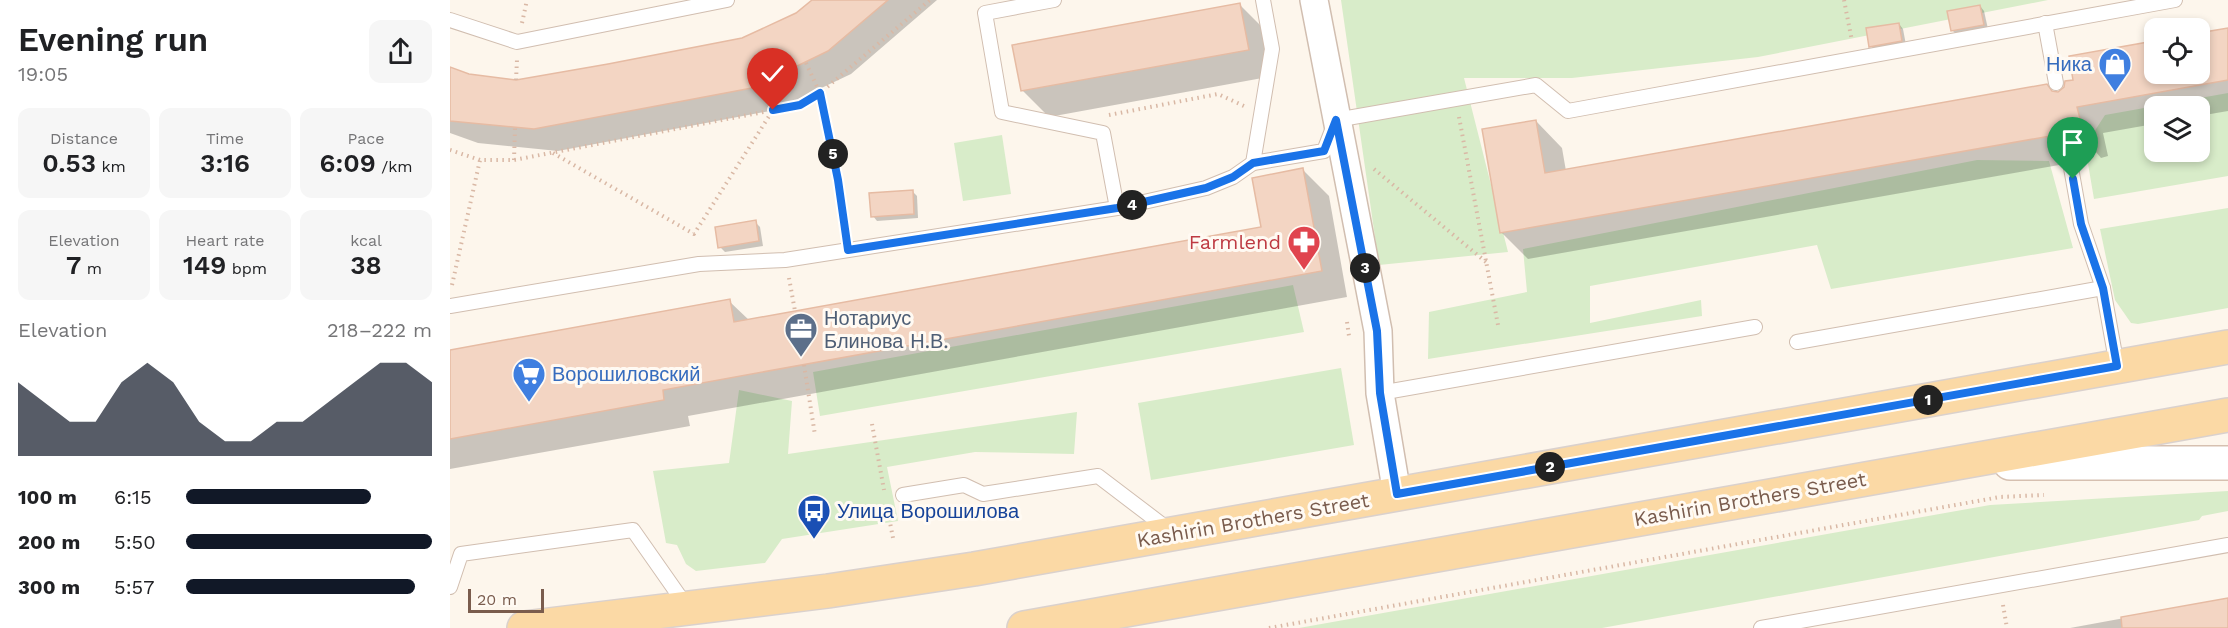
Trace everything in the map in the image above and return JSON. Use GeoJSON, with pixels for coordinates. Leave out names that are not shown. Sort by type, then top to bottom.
{"type":"FeatureCollection","features":[{"type":"Feature","properties":{"kind":"main road","name":"Kashirin Brothers Street"},"geometry":{"type":"LineString","coordinates":[[524,628],[963,570],[2228,346]]}},
{"type":"Feature","properties":{"kind":"main road","name":"Kashirin Brothers Street"},"geometry":{"type":"LineString","coordinates":[[1024,628],[1144,618],[1955,463],[2228,415]]}},
{"type":"Feature","properties":{"kind":"main road"},"geometry":{"type":"LineString","coordinates":[[1955,463],[2228,463]]}},
{"type":"Feature","properties":{"kind":"street"},"geometry":{"type":"LineString","coordinates":[[1314,0],[1377,331],[1380,393],[1397,494]]}},
{"type":"Feature","properties":{"kind":"lane"},"geometry":{"type":"LineString","coordinates":[[450,20],[517,42],[727,0]]}},
{"type":"Feature","properties":{"kind":"lane"},"geometry":{"type":"LineString","coordinates":[[1054,0],[985,13],[1002,112],[1103,133],[1117,208]]}},
{"type":"Feature","properties":{"kind":"lane"},"geometry":{"type":"LineString","coordinates":[[1253,163],[1272,48],[1263,0]]}},
{"type":"Feature","properties":{"kind":"lane"},"geometry":{"type":"LineString","coordinates":[[450,306],[699,264],[785,260],[1117,208],[1206,188],[1233,177],[1253,163],[1324,151],[1338,131],[1456,99],[1536,85],[1568,111],[2169,0]]}},
{"type":"Feature","properties":{"kind":"lane"},"geometry":{"type":"LineString","coordinates":[[2045,23],[2056,83]]}},
{"type":"Feature","properties":{"kind":"lane"},"geometry":{"type":"LineString","coordinates":[[2065,134],[2081,224],[2103,288],[2117,366]]}},
{"type":"Feature","properties":{"kind":"lane"},"geometry":{"type":"LineString","coordinates":[[1797,342],[2103,288]]}},
{"type":"Feature","properties":{"kind":"lane"},"geometry":{"type":"LineString","coordinates":[[1380,393],[1755,327]]}},
{"type":"Feature","properties":{"kind":"lane"},"geometry":{"type":"LineString","coordinates":[[903,495],[964,485],[983,495],[1098,476],[1174,534]]}},
{"type":"Feature","properties":{"kind":"lane"},"geometry":{"type":"LineString","coordinates":[[450,587],[461,554],[633,530],[688,608]]}},
{"type":"Feature","properties":{"kind":"lane"},"geometry":{"type":"LineString","coordinates":[[1761,628],[2228,545]]}},
{"type":"Feature","properties":{"kind":"path"},"geometry":{"type":"LineString","coordinates":[[450,150],[480,160],[514,159],[800,105],[820,93],[930,0]]}},
{"type":"Feature","properties":{"kind":"path"},"geometry":{"type":"LineString","coordinates":[[1844,0],[1855,58]]}},
{"type":"Feature","properties":{"kind":"path"},"geometry":{"type":"LineString","coordinates":[[806,63],[820,93],[838,180],[848,250]]}},
{"type":"Feature","properties":{"kind":"path"},"geometry":{"type":"LineString","coordinates":[[1082,129],[1089,118],[1218,94],[1261,113]]}},
{"type":"Feature","properties":{"kind":"path"},"geometry":{"type":"LineString","coordinates":[[1456,99],[1498,326]]}},
{"type":"Feature","properties":{"kind":"path"},"geometry":{"type":"LineString","coordinates":[[552,152],[694,234],[773,110]]}},
{"type":"Feature","properties":{"kind":"path"},"geometry":{"type":"LineString","coordinates":[[514,159],[515,128]]}},
{"type":"Feature","properties":{"kind":"path"},"geometry":{"type":"LineString","coordinates":[[1338,131],[1486,262]]}},
{"type":"Feature","properties":{"kind":"path"},"geometry":{"type":"LineString","coordinates":[[450,294],[480,160]]}},
{"type":"Feature","properties":{"kind":"path"},"geometry":{"type":"LineString","coordinates":[[785,260],[795,311]]}},
{"type":"Feature","properties":{"kind":"path"},"geometry":{"type":"LineString","coordinates":[[804,365],[815,435]]}},
{"type":"Feature","properties":{"kind":"path"},"geometry":{"type":"LineString","coordinates":[[872,424],[884,492]]}},
{"type":"Feature","properties":{"kind":"path"},"geometry":{"type":"LineString","coordinates":[[1269,628],[2000,497],[2045,495]]}},
{"type":"Feature","properties":{"kind":"path"},"geometry":{"type":"LineString","coordinates":[[886,504],[892,538]]}},
{"type":"Feature","properties":{"kind":"green space"},"geometry":{"type":"Polygon","coordinates":[[[1341,0],[2048,0],[1758,57],[1572,78],[1464,78],[1508,252],[1379,265],[1341,0]]]}},
{"type":"Feature","properties":{"kind":"green space"},"geometry":{"type":"Polygon","coordinates":[[[2228,93],[2228,176],[2094,199],[2085,146],[2105,115],[2144,108],[2144,162],[2210,162],[2210,96],[2228,93]]]}},
{"type":"Feature","properties":{"kind":"green space"},"geometry":{"type":"Polygon","coordinates":[[[1002,135],[1011,194],[963,201],[954,143],[1002,135]]]}},
{"type":"Feature","properties":{"kind":"green space"},"geometry":{"type":"Polygon","coordinates":[[[1977,160],[2049,161],[2073,248],[1831,289],[1817,245],[1590,286],[1590,323],[1701,300],[1702,316],[1428,359],[1429,312],[1527,292],[1523,249],[1977,160]]]}},
{"type":"Feature","properties":{"kind":"green space"},"geometry":{"type":"Polygon","coordinates":[[[2228,208],[2228,308],[2138,324],[2131,323],[2115,300],[2100,229],[2228,208]]]}},
{"type":"Feature","properties":{"kind":"green space"},"geometry":{"type":"Polygon","coordinates":[[[1293,285],[1304,332],[820,416],[813,372],[1293,285]]]}},
{"type":"Feature","properties":{"kind":"green space"},"geometry":{"type":"Polygon","coordinates":[[[1341,368],[1354,445],[1151,480],[1138,403],[1341,368]]]}},
{"type":"Feature","properties":{"kind":"green space"},"geometry":{"type":"Polygon","coordinates":[[[739,390],[792,401],[788,454],[1077,412],[1074,454],[975,452],[887,467],[898,521],[782,539],[765,563],[696,571],[686,564],[677,545],[666,543],[653,471],[729,463],[739,390]]]}},
{"type":"Feature","properties":{"kind":"green space"},"geometry":{"type":"Polygon","coordinates":[[[2228,491],[2228,511],[2202,516],[2199,520],[1602,628],[1299,628],[1990,505],[2228,491]]]}},
{"type":"Feature","properties":{"kind":"building"},"geometry":{"type":"Polygon","coordinates":[[[812,0],[888,0],[828,51],[752,88],[534,129],[450,121],[450,67],[469,74],[516,80],[608,64],[742,38],[796,13],[812,0]]]}},
{"type":"Feature","properties":{"kind":"building"},"geometry":{"type":"Polygon","coordinates":[[[1240,3],[1249,50],[1021,91],[1012,45],[1240,3]]]}},
{"type":"Feature","properties":{"kind":"building"},"geometry":{"type":"Polygon","coordinates":[[[1980,5],[1984,25],[1951,31],[1947,11],[1980,5]]]}},
{"type":"Feature","properties":{"kind":"building"},"geometry":{"type":"Polygon","coordinates":[[[1899,23],[1902,41],[1869,47],[1866,28],[1899,23]]]}},
{"type":"Feature","properties":{"kind":"building"},"geometry":{"type":"Polygon","coordinates":[[[2228,28],[2228,80],[2210,83],[2210,31],[2228,28]]]}},
{"type":"Feature","properties":{"kind":"building"},"geometry":{"type":"Polygon","coordinates":[[[2144,43],[2144,84],[2206,84],[2077,107],[2083,130],[2074,132],[2069,126],[2063,125],[2057,130],[2056,135],[1500,233],[1482,129],[1536,120],[1545,173],[2047,84],[2052,91],[2058,92],[2064,87],[2065,81],[2073,80],[2069,56],[2144,43]]]}},
{"type":"Feature","properties":{"kind":"building"},"geometry":{"type":"Polygon","coordinates":[[[1303,168],[1322,271],[663,390],[664,400],[450,439],[450,350],[730,299],[734,322],[1261,227],[1252,178],[1303,168]]]}},
{"type":"Feature","properties":{"kind":"building"},"geometry":{"type":"Polygon","coordinates":[[[913,190],[914,214],[871,217],[869,193],[913,190]]]}},
{"type":"Feature","properties":{"kind":"building"},"geometry":{"type":"Polygon","coordinates":[[[756,220],[759,241],[718,248],[715,227],[756,220]]]}},
{"type":"Feature","properties":{"kind":"building"},"geometry":{"type":"Polygon","coordinates":[[[2228,598],[2228,628],[2122,628],[2121,617],[2228,598]]]}},
{"type":"Feature","properties":{"kind":"place","name":"Ника"},"geometry":{"type":"Point","coordinates":[2115,93]}},
{"type":"Feature","properties":{"kind":"place","name":"Farmlend"},"geometry":{"type":"Point","coordinates":[1304,271]}},
{"type":"Feature","properties":{"kind":"place","name":"Нотариус Блинова Н.В."},"geometry":{"type":"Point","coordinates":[801,358]}},
{"type":"Feature","properties":{"kind":"place","name":"Ворошиловский"},"geometry":{"type":"Point","coordinates":[529,403]}},
{"type":"Feature","properties":{"kind":"place","name":"Улица Ворошилова"},"geometry":{"type":"Point","coordinates":[814,540]}},
{"type":"Feature","properties":{"kind":"route"},"geometry":{"type":"LineString","coordinates":[[773,110],[800,105],[820,93],[838,180],[848,250],[1117,208],[1206,188],[1233,177],[1253,163],[1324,151],[1336,120],[1377,331],[1380,393],[1397,494],[2117,366],[2103,288],[2081,224],[2073,179]]}}]}
